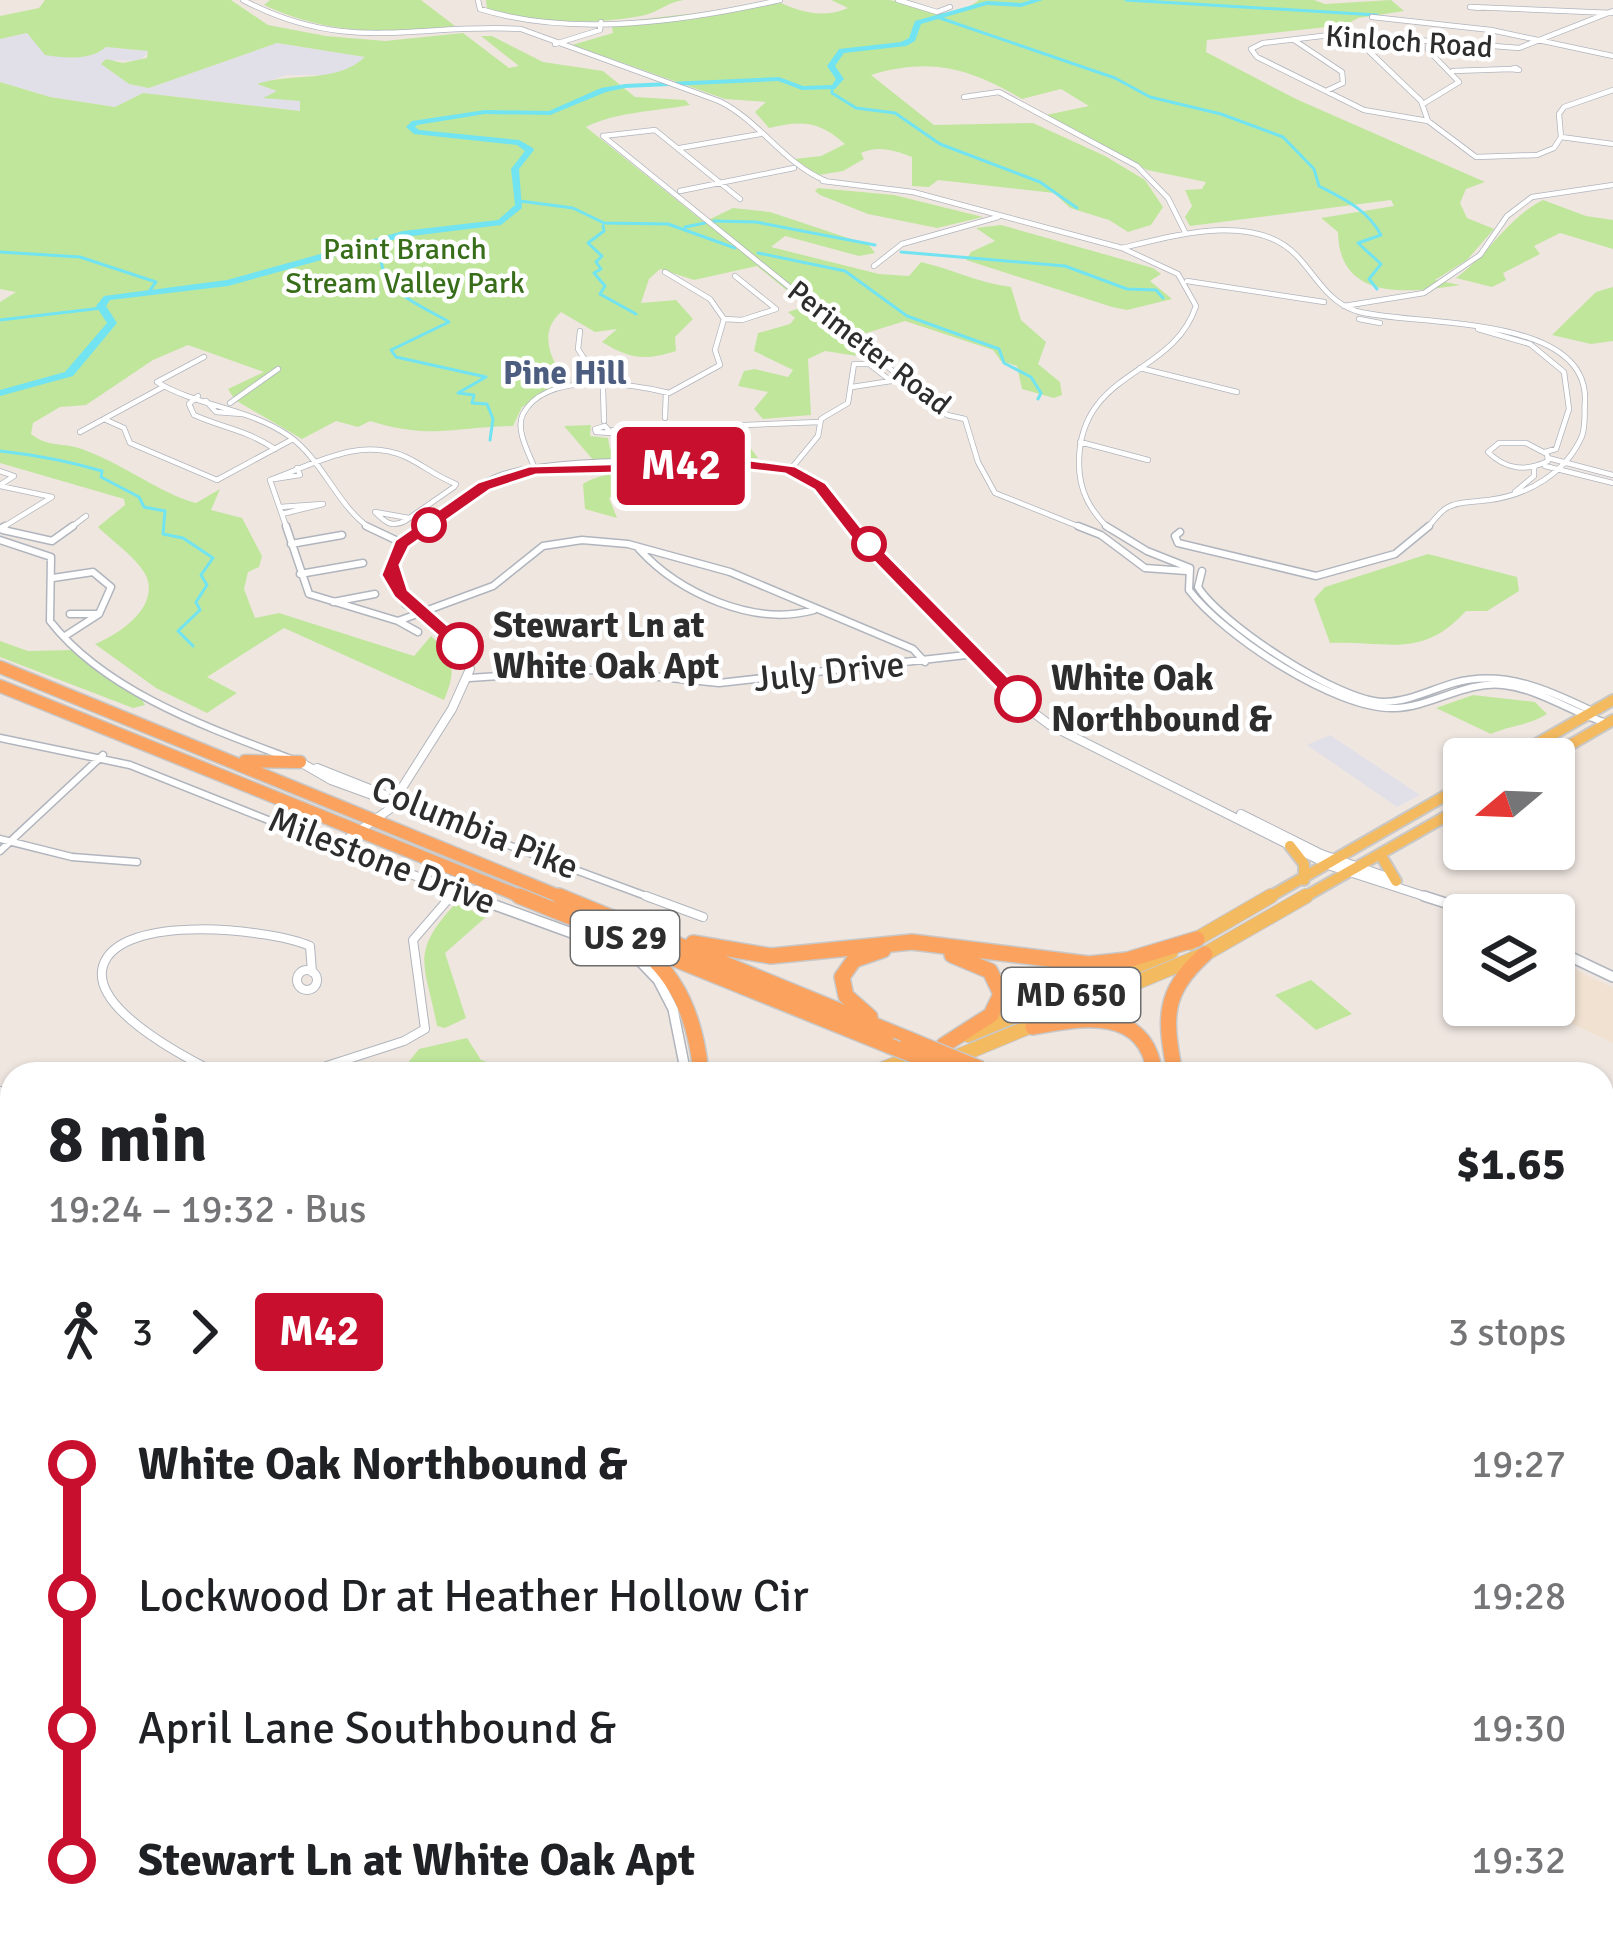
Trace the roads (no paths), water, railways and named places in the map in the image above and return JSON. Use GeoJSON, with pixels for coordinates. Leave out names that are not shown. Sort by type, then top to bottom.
{"type":"FeatureCollection","features":[{"type":"Feature","properties":{"kind":"highway","name":"Columbia Pike"},"geometry":{"type":"LineString","coordinates":[[0,668],[374,819],[629,932]]}},
{"type":"Feature","properties":{"kind":"highway","name":"Columbia Pike"},"geometry":{"type":"LineString","coordinates":[[0,686],[235,783],[962,1062]]}},
{"type":"Feature","properties":{"kind":"highway"},"geometry":{"type":"LineString","coordinates":[[222,759],[294,762]]}},
{"type":"Feature","properties":{"kind":"highway"},"geometry":{"type":"LineString","coordinates":[[235,783],[255,771],[294,762]]}},
{"type":"Feature","properties":{"kind":"highway"},"geometry":{"type":"LineString","coordinates":[[629,932],[771,956],[912,942],[1073,964],[1126,961],[1197,939]]}},
{"type":"Feature","properties":{"kind":"highway"},"geometry":{"type":"LineString","coordinates":[[629,932],[669,972],[698,1062]]}},
{"type":"Feature","properties":{"kind":"highway"},"geometry":{"type":"LineString","coordinates":[[898,1039],[846,996],[842,977],[849,965],[869,952],[891,949],[958,956],[990,971],[1001,994],[992,1016],[944,1045]]}},
{"type":"Feature","properties":{"kind":"highway"},"geometry":{"type":"LineString","coordinates":[[1174,1062],[1168,995],[1179,976],[1205,954]]}},
{"type":"Feature","properties":{"kind":"highway"},"geometry":{"type":"LineString","coordinates":[[1033,1027],[1082,1018],[1116,1023],[1149,1044],[1155,1062]]}},
{"type":"Feature","properties":{"kind":"highway","name":"Columbia Pike"},"geometry":{"type":"LineString","coordinates":[[898,1039],[940,1062]]}},
{"type":"Feature","properties":{"kind":"main road"},"geometry":{"type":"LineString","coordinates":[[1547,738],[1613,700]]}},
{"type":"Feature","properties":{"kind":"main road"},"geometry":{"type":"LineString","coordinates":[[1575,743],[1612,723]]}},
{"type":"Feature","properties":{"kind":"main road","name":"MD 650"},"geometry":{"type":"LineString","coordinates":[[901,1062],[1145,965],[1228,923],[1443,798]]}},
{"type":"Feature","properties":{"kind":"main road","name":"MD 650"},"geometry":{"type":"LineString","coordinates":[[945,1062],[1205,954],[1443,818]]}},
{"type":"Feature","properties":{"kind":"main road"},"geometry":{"type":"LineString","coordinates":[[1290,846],[1304,864],[1304,880]]}},
{"type":"Feature","properties":{"kind":"main road"},"geometry":{"type":"LineString","coordinates":[[1380,854],[1396,881]]}},
{"type":"Feature","properties":{"kind":"main road"},"geometry":{"type":"LineString","coordinates":[[1113,995],[1223,936],[1228,923]]}},
{"type":"Feature","properties":{"kind":"street"},"geometry":{"type":"LineString","coordinates":[[243,0],[303,26],[362,35],[515,28],[738,109],[795,167],[823,181],[902,190],[1122,248],[1173,268],[1187,281],[1196,306],[1186,333],[1114,384],[1092,408],[1080,442],[1077,482],[1092,513],[1138,547],[1188,570],[1192,598],[1207,612],[1354,702],[1404,707],[1497,684],[1612,723]]}},
{"type":"Feature","properties":{"kind":"street"},"geometry":{"type":"LineString","coordinates":[[478,0],[480,9],[508,18],[557,24],[780,0]]}},
{"type":"Feature","properties":{"kind":"street"},"geometry":{"type":"LineString","coordinates":[[898,0],[937,12],[950,7]]}},
{"type":"Feature","properties":{"kind":"street"},"geometry":{"type":"LineString","coordinates":[[1480,8],[1517,14],[1546,5],[1612,12]]}},
{"type":"Feature","properties":{"kind":"street","name":"Kinloch Road"},"geometry":{"type":"LineString","coordinates":[[1428,121],[1382,116],[1251,52],[1259,44],[1352,34],[1504,49],[1546,41],[1612,12]]}},
{"type":"Feature","properties":{"kind":"street"},"geometry":{"type":"LineString","coordinates":[[1372,17],[1546,41],[1613,56]]}},
{"type":"Feature","properties":{"kind":"street"},"geometry":{"type":"LineString","coordinates":[[558,43],[600,30],[602,22]]}},
{"type":"Feature","properties":{"kind":"street"},"geometry":{"type":"LineString","coordinates":[[1352,34],[1423,104]]}},
{"type":"Feature","properties":{"kind":"street"},"geometry":{"type":"LineString","coordinates":[[1292,39],[1344,76],[1341,85],[1327,91]]}},
{"type":"Feature","properties":{"kind":"street"},"geometry":{"type":"LineString","coordinates":[[1429,42],[1427,50],[1451,71],[1458,85],[1423,104],[1421,112],[1483,159],[1538,155],[1554,148],[1561,136],[1559,114],[1564,107],[1613,90]]}},
{"type":"Feature","properties":{"kind":"street"},"geometry":{"type":"LineString","coordinates":[[1451,71],[1511,69]]}},
{"type":"Feature","properties":{"kind":"street"},"geometry":{"type":"LineString","coordinates":[[964,98],[999,92],[1137,166],[1168,198],[1185,232]]}},
{"type":"Feature","properties":{"kind":"street","name":"Perimeter Road"},"geometry":{"type":"LineString","coordinates":[[680,148],[655,130],[603,136],[947,415],[964,419],[977,462],[995,493],[1101,535],[1145,568],[1188,570]]}},
{"type":"Feature","properties":{"kind":"street"},"geometry":{"type":"LineString","coordinates":[[680,148],[762,134]]}},
{"type":"Feature","properties":{"kind":"street"},"geometry":{"type":"LineString","coordinates":[[1561,136],[1613,144]]}},
{"type":"Feature","properties":{"kind":"street"},"geometry":{"type":"LineString","coordinates":[[680,148],[740,200]]}},
{"type":"Feature","properties":{"kind":"street"},"geometry":{"type":"LineString","coordinates":[[680,191],[795,167]]}},
{"type":"Feature","properties":{"kind":"street"},"geometry":{"type":"LineString","coordinates":[[1343,306],[1424,293],[1480,255],[1507,216],[1532,197],[1613,185]]}},
{"type":"Feature","properties":{"kind":"street"},"geometry":{"type":"LineString","coordinates":[[874,266],[922,237],[999,217]]}},
{"type":"Feature","properties":{"kind":"street"},"geometry":{"type":"LineString","coordinates":[[1122,248],[1185,232],[1216,229],[1256,235],[1284,245],[1300,258],[1343,306],[1364,314],[1489,326],[1534,339],[1565,357],[1583,380],[1584,432],[1565,467],[1508,498],[1451,505],[1395,554],[1316,576],[1178,543],[1175,536],[1180,532]]}},
{"type":"Feature","properties":{"kind":"street"},"geometry":{"type":"LineString","coordinates":[[535,470],[521,432],[527,406],[575,384],[598,380],[667,392],[720,365],[715,350],[724,319],[710,298],[665,272]]}},
{"type":"Feature","properties":{"kind":"street"},"geometry":{"type":"LineString","coordinates":[[724,319],[742,320],[776,309],[735,275]]}},
{"type":"Feature","properties":{"kind":"street"},"geometry":{"type":"LineString","coordinates":[[1187,281],[1221,281],[1306,303],[1324,302]]}},
{"type":"Feature","properties":{"kind":"street"},"geometry":{"type":"LineString","coordinates":[[1364,314],[1359,319],[1493,332],[1549,355],[1564,372],[1569,410],[1556,449],[1546,458],[1534,468],[1492,458],[1489,449],[1514,442],[1546,458],[1565,467],[1613,479]]}},
{"type":"Feature","properties":{"kind":"street"},"geometry":{"type":"LineString","coordinates":[[580,331],[578,349],[603,388],[604,421]]}},
{"type":"Feature","properties":{"kind":"street"},"geometry":{"type":"LineString","coordinates":[[204,357],[157,382],[250,416],[291,440],[317,464],[360,525],[402,544]]}},
{"type":"Feature","properties":{"kind":"street"},"geometry":{"type":"LineString","coordinates":[[613,430],[819,422],[848,405],[853,365],[868,364],[891,381],[852,387]]}},
{"type":"Feature","properties":{"kind":"street"},"geometry":{"type":"LineString","coordinates":[[1139,368],[1238,392]]}},
{"type":"Feature","properties":{"kind":"street"},"geometry":{"type":"LineString","coordinates":[[250,416],[215,412],[278,369]]}},
{"type":"Feature","properties":{"kind":"street"},"geometry":{"type":"LineString","coordinates":[[80,432],[164,387]]}},
{"type":"Feature","properties":{"kind":"street"},"geometry":{"type":"LineString","coordinates":[[664,418],[667,392]]}},
{"type":"Feature","properties":{"kind":"street"},"geometry":{"type":"LineString","coordinates":[[200,396],[189,404],[194,415],[217,425],[241,427],[275,448]]}},
{"type":"Feature","properties":{"kind":"street"},"geometry":{"type":"LineString","coordinates":[[104,419],[124,428],[130,443],[212,480],[222,479],[291,440]]}},
{"type":"Feature","properties":{"kind":"street"},"geometry":{"type":"LineString","coordinates":[[790,470],[818,436],[819,422]]}},
{"type":"Feature","properties":{"kind":"street"},"geometry":{"type":"LineString","coordinates":[[1080,442],[1148,460]]}},
{"type":"Feature","properties":{"kind":"street"},"geometry":{"type":"LineString","coordinates":[[409,518],[375,512],[392,526],[409,518],[456,484],[409,458],[367,445],[297,468],[300,475],[269,480],[309,594],[398,621],[418,632]]}},
{"type":"Feature","properties":{"kind":"street"},"geometry":{"type":"LineString","coordinates":[[336,847],[392,802],[469,678],[468,659],[460,646],[422,612],[409,607],[390,575],[402,544],[489,483],[535,470],[750,465],[790,470],[820,486],[859,541],[871,546],[949,627],[952,636],[965,642],[1026,707],[1050,724],[1096,752],[1108,753],[1334,863]]}},
{"type":"Feature","properties":{"kind":"street"},"geometry":{"type":"LineString","coordinates":[[1508,498],[1534,476],[1534,468]]}},
{"type":"Feature","properties":{"kind":"street"},"geometry":{"type":"LineString","coordinates":[[0,471],[14,476],[0,485]]}},
{"type":"Feature","properties":{"kind":"street"},"geometry":{"type":"LineString","coordinates":[[0,485],[52,497],[1,533]]}},
{"type":"Feature","properties":{"kind":"street"},"geometry":{"type":"LineString","coordinates":[[281,511],[322,505],[281,511]]}},
{"type":"Feature","properties":{"kind":"street"},"geometry":{"type":"LineString","coordinates":[[423,508],[442,514]]}},
{"type":"Feature","properties":{"kind":"street"},"geometry":{"type":"LineString","coordinates":[[1,533],[52,541],[86,516]]}},
{"type":"Feature","properties":{"kind":"street"},"geometry":{"type":"LineString","coordinates":[[1,533],[51,557],[48,614],[64,636],[154,700],[308,770],[703,917]]}},
{"type":"Feature","properties":{"kind":"street"},"geometry":{"type":"LineString","coordinates":[[292,544],[342,535]]}},
{"type":"Feature","properties":{"kind":"street"},"geometry":{"type":"LineString","coordinates":[[398,621],[497,584],[546,545],[636,547],[697,562],[913,649],[925,662]]}},
{"type":"Feature","properties":{"kind":"street"},"geometry":{"type":"LineString","coordinates":[[636,547],[676,583],[731,606],[799,615],[815,609]]}},
{"type":"Feature","properties":{"kind":"street"},"geometry":{"type":"LineString","coordinates":[[300,574],[363,563]]}},
{"type":"Feature","properties":{"kind":"street"},"geometry":{"type":"LineString","coordinates":[[1202,571],[1198,586],[1208,603],[1361,698],[1403,700],[1471,678],[1503,677],[1534,684],[1588,715]]}},
{"type":"Feature","properties":{"kind":"street"},"geometry":{"type":"LineString","coordinates":[[53,578],[93,572],[111,587],[99,614],[64,636]]}},
{"type":"Feature","properties":{"kind":"street"},"geometry":{"type":"LineString","coordinates":[[332,602],[375,594]]}},
{"type":"Feature","properties":{"kind":"street"},"geometry":{"type":"LineString","coordinates":[[70,614],[99,614]]}},
{"type":"Feature","properties":{"kind":"street","name":"July Drive"},"geometry":{"type":"LineString","coordinates":[[469,678],[591,670],[719,683],[975,654]]}},
{"type":"Feature","properties":{"kind":"street","name":"Milestone Drive"},"geometry":{"type":"LineString","coordinates":[[0,738],[104,754],[455,892],[608,943],[650,967],[668,994],[683,1062]]}},
{"type":"Feature","properties":{"kind":"street"},"geometry":{"type":"LineString","coordinates":[[0,851],[5,840],[104,754]]}},
{"type":"Feature","properties":{"kind":"street"},"geometry":{"type":"LineString","coordinates":[[1191,794],[1290,846],[1416,892]]}},
{"type":"Feature","properties":{"kind":"street"},"geometry":{"type":"LineString","coordinates":[[5,840],[84,859],[137,862]]}},
{"type":"Feature","properties":{"kind":"street"},"geometry":{"type":"LineString","coordinates":[[1357,869],[1443,901]]}},
{"type":"Feature","properties":{"kind":"street"},"geometry":{"type":"LineString","coordinates":[[339,1062],[424,1030],[427,1018],[413,940],[455,892]]}},
{"type":"Feature","properties":{"kind":"street"},"geometry":{"type":"LineString","coordinates":[[196,1062],[144,1034],[119,1005],[102,978],[103,963],[116,949],[139,938],[179,932],[249,929],[293,934],[310,946],[312,972]]}},
{"type":"Feature","properties":{"kind":"street"},"geometry":{"type":"LineString","coordinates":[[1575,959],[1613,977]]}},
{"type":"Feature","properties":{"kind":"waterway"},"geometry":{"type":"LineString","coordinates":[[0,393],[69,374],[112,323],[101,306],[107,298],[228,283],[403,234],[501,222],[519,206],[515,169],[530,150],[519,143],[417,132],[410,127],[415,123],[485,112],[550,113],[625,86],[779,79],[802,88],[835,87],[840,79],[831,66],[842,51],[903,44],[912,39],[918,23],[987,3],[1021,5],[1039,0]]}},
{"type":"Feature","properties":{"kind":"waterway"},"geometry":{"type":"LineString","coordinates":[[1126,0],[1377,15]]}},
{"type":"Feature","properties":{"kind":"waterway"},"geometry":{"type":"LineString","coordinates":[[937,17],[1115,78],[1150,97],[1221,114],[1283,137],[1314,169],[1319,186],[1362,211],[1381,235],[1358,243],[1381,264],[1369,279],[1377,289]]}},
{"type":"Feature","properties":{"kind":"waterway"},"geometry":{"type":"LineString","coordinates":[[832,88],[832,93],[856,108],[895,113],[940,144],[1040,182],[1077,208]]}},
{"type":"Feature","properties":{"kind":"waterway"},"geometry":{"type":"LineString","coordinates":[[520,201],[573,208],[604,223],[668,224],[735,248]]}},
{"type":"Feature","properties":{"kind":"waterway"},"geometry":{"type":"LineString","coordinates":[[714,221],[756,222],[875,245]]}},
{"type":"Feature","properties":{"kind":"waterway"},"geometry":{"type":"LineString","coordinates":[[685,227],[705,223]]}},
{"type":"Feature","properties":{"kind":"waterway"},"geometry":{"type":"LineString","coordinates":[[603,226],[604,231],[588,243],[602,256],[596,262],[601,269],[594,273],[605,286],[600,294],[636,314]]}},
{"type":"Feature","properties":{"kind":"waterway"},"geometry":{"type":"LineString","coordinates":[[349,247],[381,256],[395,289],[449,322],[391,350],[396,357],[486,377],[458,393],[474,395],[472,403],[487,404],[493,419],[490,440]]}},
{"type":"Feature","properties":{"kind":"waterway"},"geometry":{"type":"LineString","coordinates":[[0,252],[80,257],[156,282],[150,290]]}},
{"type":"Feature","properties":{"kind":"waterway"},"geometry":{"type":"LineString","coordinates":[[901,252],[1065,266],[1127,289],[1156,290],[1163,298]]}},
{"type":"Feature","properties":{"kind":"waterway"},"geometry":{"type":"LineString","coordinates":[[758,253],[845,271],[907,316],[999,349],[1004,363],[1031,377],[1041,393],[1038,399]]}},
{"type":"Feature","properties":{"kind":"waterway"},"geometry":{"type":"LineString","coordinates":[[0,320],[102,308]]}},
{"type":"Feature","properties":{"kind":"waterway"},"geometry":{"type":"LineString","coordinates":[[0,451],[102,471],[101,477],[139,497],[144,507],[165,511],[163,534],[183,538],[213,558],[201,575],[207,585],[196,602],[200,610],[178,631],[193,646]]}},
{"type":"Feature","properties":{"kind":"place","name":"Stewart Ln at White Oak Apt"},"geometry":{"type":"Point","coordinates":[460,646]}},
{"type":"Feature","properties":{"kind":"place","name":"White Oak Northbound &"},"geometry":{"type":"Point","coordinates":[1018,699]}},
{"type":"Feature","properties":{"kind":"district","name":"Pine Hill"},"geometry":{"type":"Point","coordinates":[565,373]}},
{"type":"Feature","properties":{"kind":"park label","name":"Paint Branch Stream Valley Park"},"geometry":{"type":"Point","coordinates":[405,266]}}]}
